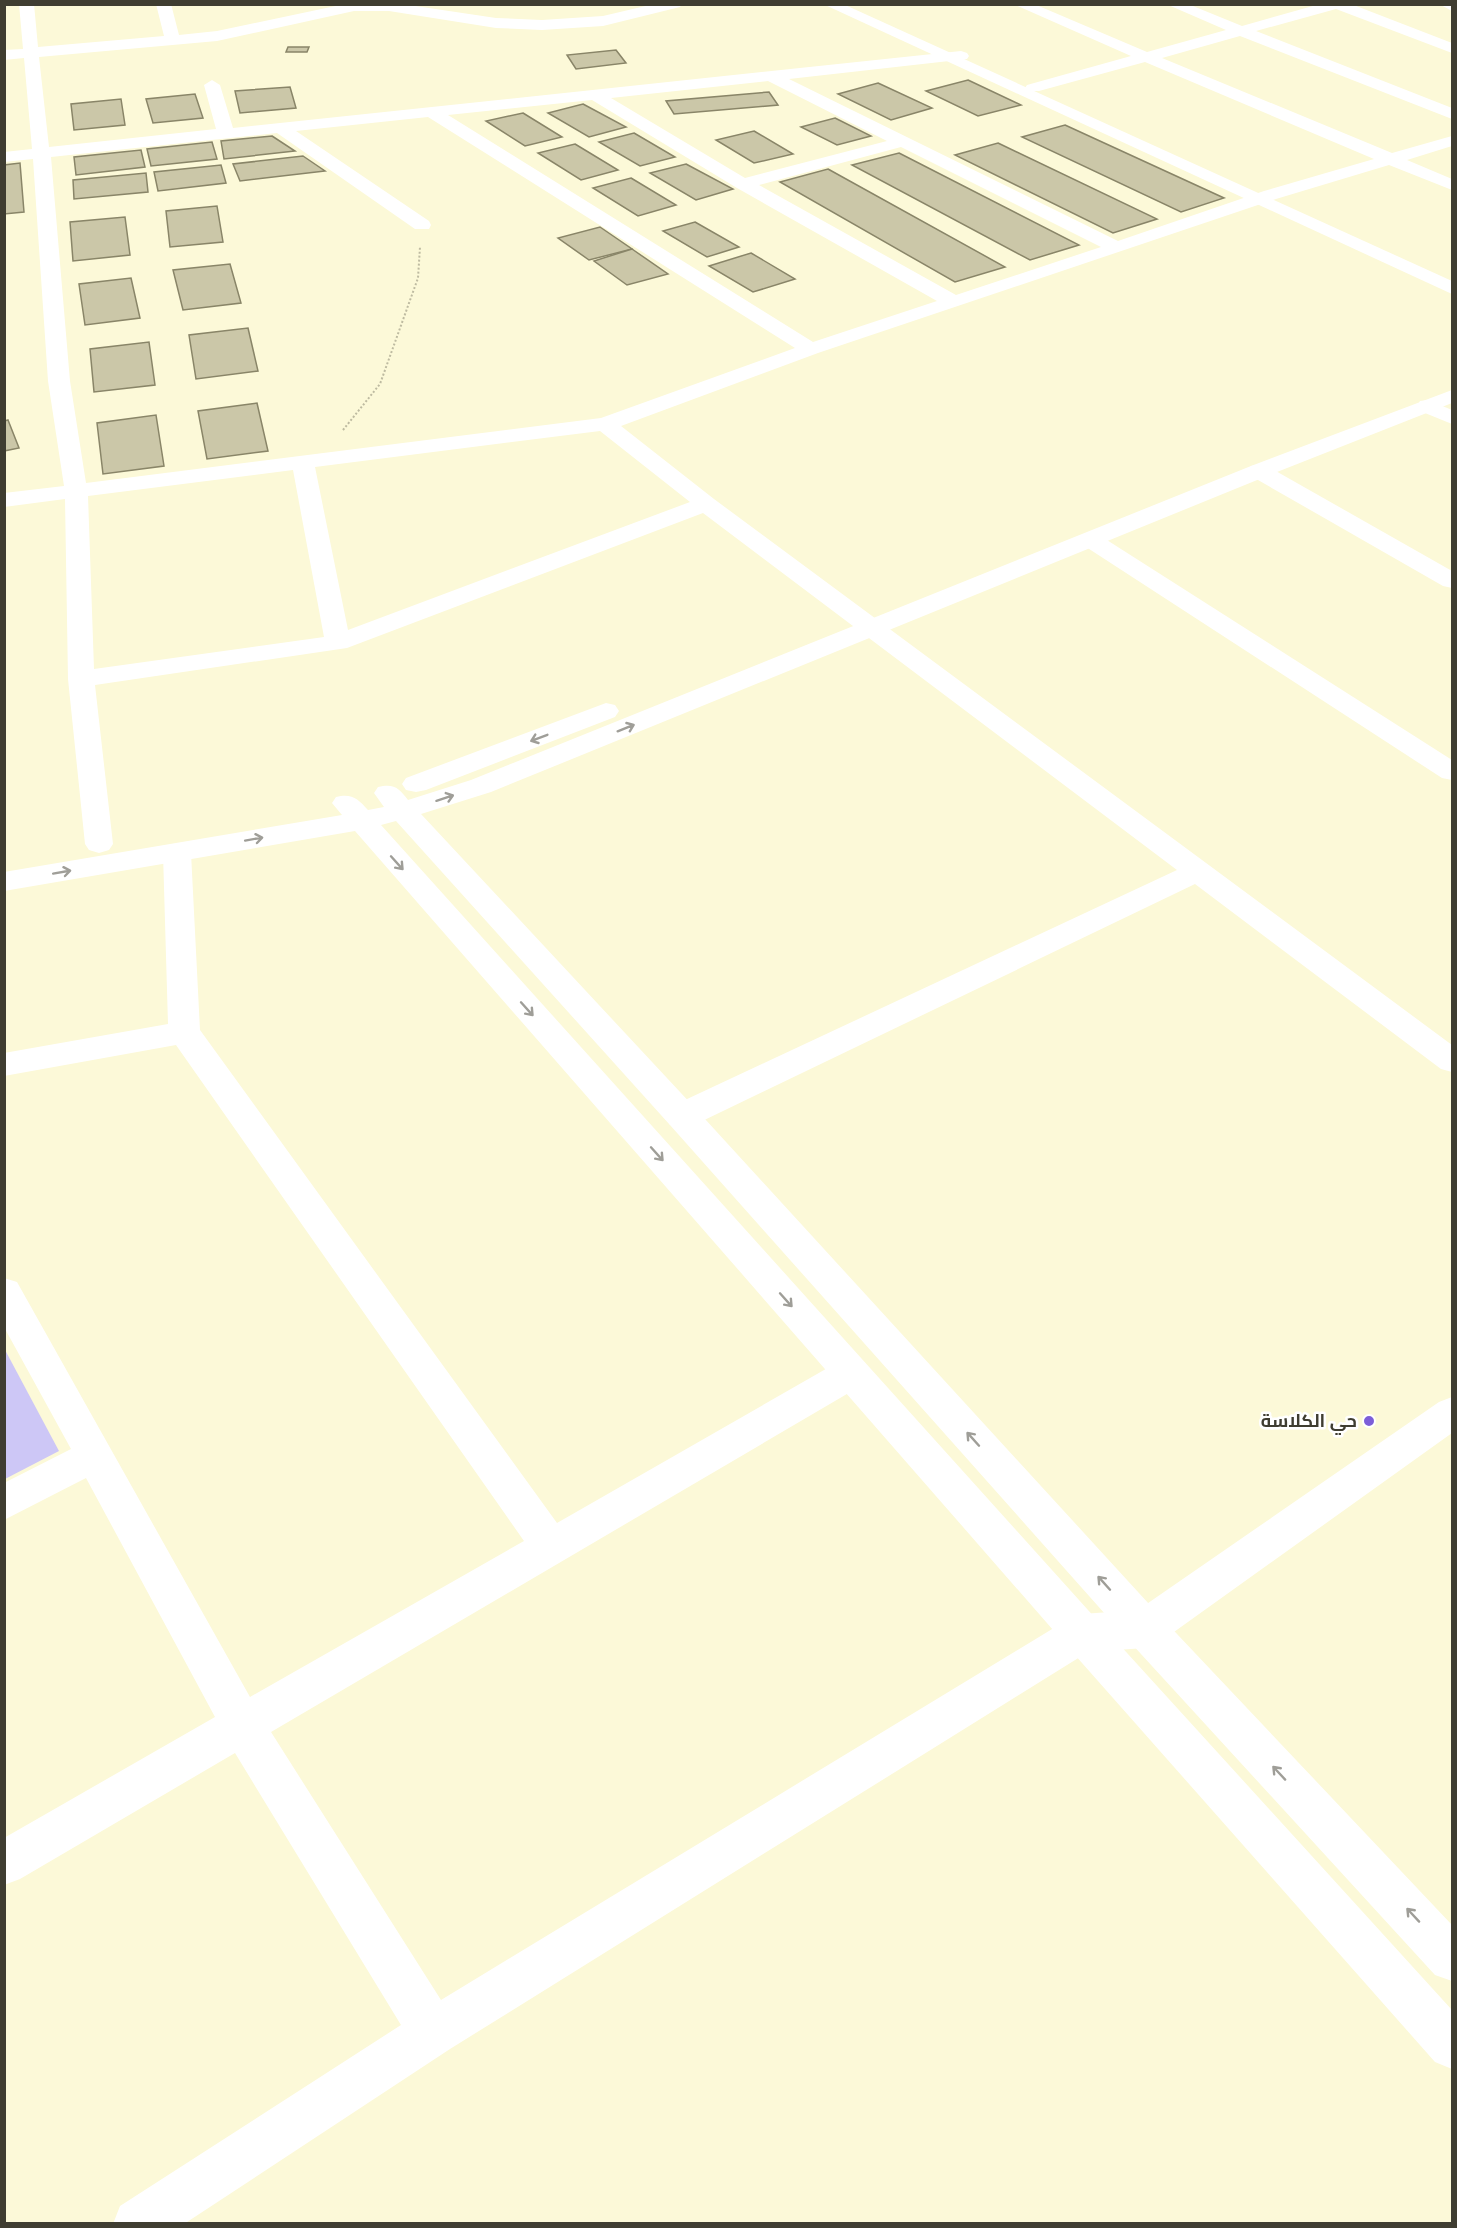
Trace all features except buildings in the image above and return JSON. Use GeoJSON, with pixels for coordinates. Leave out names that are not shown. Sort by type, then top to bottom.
{"type":"FeatureCollection","features":[{"type":"Feature","properties":{"kind":"street"},"geometry":{"type":"LineString","coordinates":[[26,4],[42,153],[59,381],[76,492],[81,680],[99,844]]}},
{"type":"Feature","properties":{"kind":"street"},"geometry":{"type":"LineString","coordinates":[[163,4],[173,40]]}},
{"type":"Feature","properties":{"kind":"street"},"geometry":{"type":"LineString","coordinates":[[4,55],[246,32],[354,7],[389,7],[496,23],[543,25],[603,21],[675,4]]}},
{"type":"Feature","properties":{"kind":"street"},"geometry":{"type":"LineString","coordinates":[[830,4],[1452,277]]}},
{"type":"Feature","properties":{"kind":"street"},"geometry":{"type":"LineString","coordinates":[[846,4],[955,57],[1033,88],[1266,197],[1452,288]]}},
{"type":"Feature","properties":{"kind":"street"},"geometry":{"type":"LineString","coordinates":[[1020,4],[1452,185]]}},
{"type":"Feature","properties":{"kind":"street"},"geometry":{"type":"LineString","coordinates":[[1173,4],[1452,114]]}},
{"type":"Feature","properties":{"kind":"street"},"geometry":{"type":"LineString","coordinates":[[1446,4],[1452,7]]}},
{"type":"Feature","properties":{"kind":"street"},"geometry":{"type":"LineString","coordinates":[[1033,88],[1337,5],[1452,48]]}},
{"type":"Feature","properties":{"kind":"street"},"geometry":{"type":"LineString","coordinates":[[4,157],[955,57]]}},
{"type":"Feature","properties":{"kind":"street"},"geometry":{"type":"LineString","coordinates":[[772,77],[1117,248]]}},
{"type":"Feature","properties":{"kind":"street"},"geometry":{"type":"LineString","coordinates":[[212,85],[226,134]]}},
{"type":"Feature","properties":{"kind":"street"},"geometry":{"type":"LineString","coordinates":[[595,95],[743,184],[954,302]]}},
{"type":"Feature","properties":{"kind":"street"},"geometry":{"type":"LineString","coordinates":[[430,111],[811,349]]}},
{"type":"Feature","properties":{"kind":"street"},"geometry":{"type":"LineString","coordinates":[[280,128],[422,225]]}},
{"type":"Feature","properties":{"kind":"street"},"geometry":{"type":"LineString","coordinates":[[4,500],[605,424],[811,349],[1266,197],[1452,141]]}},
{"type":"Feature","properties":{"kind":"street"},"geometry":{"type":"LineString","coordinates":[[743,184],[901,142]]}},
{"type":"Feature","properties":{"kind":"street"},"geometry":{"type":"LineString","coordinates":[[4,882],[177,852],[395,802],[481,786],[865,621],[1452,376]]}},
{"type":"Feature","properties":{"kind":"street"},"geometry":{"type":"LineString","coordinates":[[865,621],[1091,540],[1259,471],[1452,396]]}},
{"type":"Feature","properties":{"kind":"street"},"geometry":{"type":"LineString","coordinates":[[1428,406],[1452,418]]}},
{"type":"Feature","properties":{"kind":"street"},"geometry":{"type":"LineString","coordinates":[[605,424],[706,504],[1199,871],[1444,1044]]}},
{"type":"Feature","properties":{"kind":"street"},"geometry":{"type":"LineString","coordinates":[[310,463],[338,643]]}},
{"type":"Feature","properties":{"kind":"street"},"geometry":{"type":"LineString","coordinates":[[1259,471],[1452,581]]}},
{"type":"Feature","properties":{"kind":"street"},"geometry":{"type":"LineString","coordinates":[[81,680],[338,643],[706,504]]}},
{"type":"Feature","properties":{"kind":"street"},"geometry":{"type":"LineString","coordinates":[[1091,540],[1452,772]]}},
{"type":"Feature","properties":{"kind":"street"},"geometry":{"type":"LineString","coordinates":[[395,802],[1145,1629],[1452,1958]]}},
{"type":"Feature","properties":{"kind":"street"},"geometry":{"type":"LineString","coordinates":[[4,859],[99,844],[353,812]]}},
{"type":"Feature","properties":{"kind":"street"},"geometry":{"type":"LineString","coordinates":[[353,812],[1082,1633],[1452,2045]]}},
{"type":"Feature","properties":{"kind":"street"},"geometry":{"type":"LineString","coordinates":[[177,852],[184,1032],[551,1547]]}},
{"type":"Feature","properties":{"kind":"street"},"geometry":{"type":"LineString","coordinates":[[682,1116],[1199,871]]}},
{"type":"Feature","properties":{"kind":"street"},"geometry":{"type":"LineString","coordinates":[[4,1065],[184,1032]]}},
{"type":"Feature","properties":{"kind":"street"},"geometry":{"type":"LineString","coordinates":[[4,1292],[243,1726],[433,2032]]}},
{"type":"Feature","properties":{"kind":"street"},"geometry":{"type":"LineString","coordinates":[[4,1863],[851,1373]]}},
{"type":"Feature","properties":{"kind":"street"},"geometry":{"type":"LineString","coordinates":[[138,2223],[433,2032],[1082,1633],[1145,1629],[1449,1422]]}},
{"type":"Feature","properties":{"kind":"street"},"geometry":{"type":"LineString","coordinates":[[4,1503],[93,1456]]}},
{"type":"Feature","properties":{"kind":"path"},"geometry":{"type":"LineString","coordinates":[[310,463],[380,384],[418,278],[422,225]]}},
{"type":"Feature","properties":{"kind":"shaded area"},"geometry":{"type":"Polygon","coordinates":[[[4,1348],[59,1451],[5,1479],[4,1479],[4,1348]]]}},
{"type":"Feature","properties":{"kind":"place","name":"حي الكلاسة"},"geometry":{"type":"Point","coordinates":[1369,1421]}}]}
